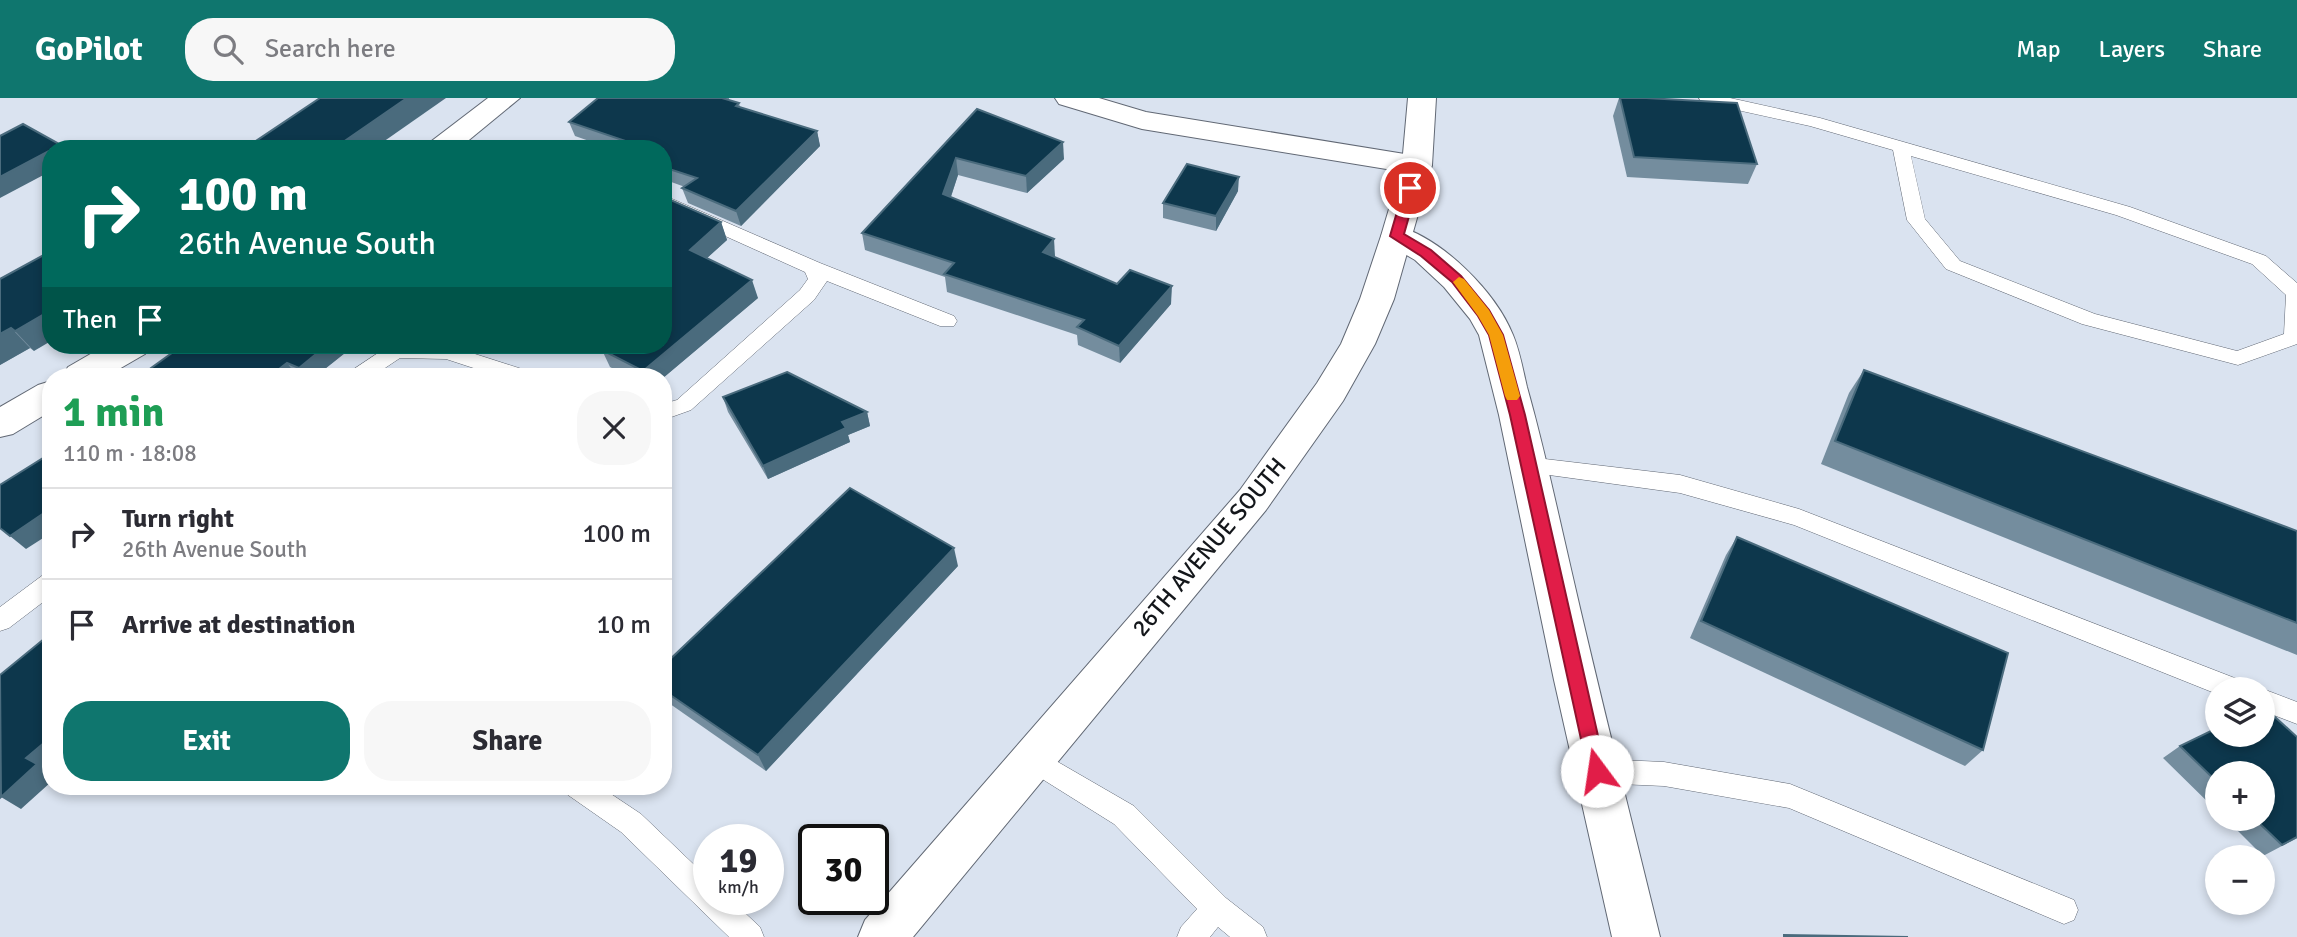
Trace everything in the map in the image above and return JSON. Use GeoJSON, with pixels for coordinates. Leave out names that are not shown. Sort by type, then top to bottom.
{"type":"FeatureCollection","features":[{"type":"Feature","properties":{"kind":"street"},"geometry":{"type":"LineString","coordinates":[[451,140],[506,98]]}},
{"type":"Feature","properties":{"kind":"street"},"geometry":{"type":"LineString","coordinates":[[1069,98],[1154,122],[1417,165]]}},
{"type":"Feature","properties":{"kind":"street","name":"26TH AVENUE SOUTH"},"geometry":{"type":"LineString","coordinates":[[882,937],[1253,500],[1330,392],[1358,344],[1377,299],[1417,165],[1422,98]]}},
{"type":"Feature","properties":{"kind":"street"},"geometry":{"type":"LineString","coordinates":[[1396,236],[1426,253],[1449,272],[1470,293],[1496,335],[1636,937]]}},
{"type":"Feature","properties":{"kind":"street"},"geometry":{"type":"LineString","coordinates":[[94,368],[118,354]]}},
{"type":"Feature","properties":{"kind":"street"},"geometry":{"type":"LineString","coordinates":[[0,424],[42,399]]}},
{"type":"Feature","properties":{"kind":"lane"},"geometry":{"type":"LineString","coordinates":[[1707,98],[1814,122],[2123,211],[2259,260],[2296,293],[2294,338],[2238,358],[2089,320],[1953,265],[1916,220],[1901,148]]}},
{"type":"Feature","properties":{"kind":"lane"},"geometry":{"type":"LineString","coordinates":[[672,205],[813,268],[947,321]]}},
{"type":"Feature","properties":{"kind":"lane"},"geometry":{"type":"LineString","coordinates":[[672,409],[684,405],[807,295],[818,280],[813,268]]}},
{"type":"Feature","properties":{"kind":"lane"},"geometry":{"type":"LineString","coordinates":[[370,368],[391,354]]}},
{"type":"Feature","properties":{"kind":"lane"},"geometry":{"type":"LineString","coordinates":[[453,354],[496,368]]}},
{"type":"Feature","properties":{"kind":"lane"},"geometry":{"type":"LineString","coordinates":[[1528,465],[1680,484],[1799,518],[2205,678]]}},
{"type":"Feature","properties":{"kind":"lane"},"geometry":{"type":"LineString","coordinates":[[0,621],[42,589]]}},
{"type":"Feature","properties":{"kind":"lane"},"geometry":{"type":"LineString","coordinates":[[2275,705],[2297,713]]}},
{"type":"Feature","properties":{"kind":"lane"},"geometry":{"type":"LineString","coordinates":[[1032,759],[1124,815],[1216,908],[1252,937]]}},
{"type":"Feature","properties":{"kind":"lane"},"geometry":{"type":"LineString","coordinates":[[1597,771],[1664,774],[1790,796],[2064,910]]}},
{"type":"Feature","properties":{"kind":"lane"},"geometry":{"type":"LineString","coordinates":[[590,795],[631,823],[693,883]]}},
{"type":"Feature","properties":{"kind":"lane"},"geometry":{"type":"LineString","coordinates":[[1191,937],[1216,908]]}},
{"type":"Feature","properties":{"kind":"lane"},"geometry":{"type":"LineString","coordinates":[[727,915],[750,937]]}},
{"type":"Feature","properties":{"kind":"building"},"geometry":{"type":"Polygon","coordinates":[[[320,98],[407,98],[346,140],[257,140],[320,98]]]}},
{"type":"Feature","properties":{"kind":"building"},"geometry":{"type":"Polygon","coordinates":[[[598,98],[722,98],[739,103],[736,106],[817,131],[736,211],[682,188],[697,178],[672,170],[672,140],[622,140],[569,122],[598,98]]]}},
{"type":"Feature","properties":{"kind":"building"},"geometry":{"type":"Polygon","coordinates":[[[1620,98],[1737,103],[1757,164],[1634,157],[1620,98]]]}},
{"type":"Feature","properties":{"kind":"building"},"geometry":{"type":"Polygon","coordinates":[[[977,109],[1063,142],[1026,176],[956,158],[943,194],[1054,239],[1043,252],[1117,284],[1130,270],[1172,286],[1119,346],[1077,327],[1084,320],[944,274],[954,263],[862,233],[977,109]]]}},
{"type":"Feature","properties":{"kind":"building"},"geometry":{"type":"Polygon","coordinates":[[[23,124],[52,140],[42,140],[42,155],[0,177],[0,136],[23,124]]]}},
{"type":"Feature","properties":{"kind":"building"},"geometry":{"type":"Polygon","coordinates":[[[1187,164],[1239,177],[1216,216],[1163,203],[1187,164]]]}},
{"type":"Feature","properties":{"kind":"building"},"geometry":{"type":"Polygon","coordinates":[[[672,201],[721,222],[690,250],[752,280],[672,347],[672,201]]]}},
{"type":"Feature","properties":{"kind":"building"},"geometry":{"type":"Polygon","coordinates":[[[42,256],[42,315],[15,331],[11,328],[0,334],[0,279],[42,256]]]}},
{"type":"Feature","properties":{"kind":"building"},"geometry":{"type":"Polygon","coordinates":[[[171,354],[316,354],[299,368],[287,363],[280,368],[151,368],[171,354]]]}},
{"type":"Feature","properties":{"kind":"building"},"geometry":{"type":"Polygon","coordinates":[[[610,354],[663,354],[647,368],[637,368],[610,354]]]}},
{"type":"Feature","properties":{"kind":"building"},"geometry":{"type":"Polygon","coordinates":[[[1864,370],[2297,531],[2297,623],[1835,441],[1864,370]]]}},
{"type":"Feature","properties":{"kind":"building"},"geometry":{"type":"Polygon","coordinates":[[[787,372],[867,412],[842,422],[846,428],[763,466],[723,397],[787,372]]]}},
{"type":"Feature","properties":{"kind":"building"},"geometry":{"type":"Polygon","coordinates":[[[42,459],[42,514],[10,536],[0,528],[0,485],[42,459]]]}},
{"type":"Feature","properties":{"kind":"building"},"geometry":{"type":"Polygon","coordinates":[[[850,488],[954,548],[758,755],[672,696],[672,657],[850,488]]]}},
{"type":"Feature","properties":{"kind":"building"},"geometry":{"type":"Polygon","coordinates":[[[1737,537],[2008,653],[1983,750],[1701,621],[1737,537]]]}},
{"type":"Feature","properties":{"kind":"building"},"geometry":{"type":"Polygon","coordinates":[[[42,641],[42,745],[26,758],[37,764],[1,797],[0,675],[42,641]]]}},
{"type":"Feature","properties":{"kind":"building"},"geometry":{"type":"Polygon","coordinates":[[[2275,717],[2297,737],[2297,837],[2282,845],[2267,831],[2275,831],[2275,761],[2205,761],[2205,770],[2180,746],[2205,734],[2205,747],[2275,747],[2275,717]]]}},
{"type":"Feature","properties":{"kind":"building"},"geometry":{"type":"Polygon","coordinates":[[[1784,935],[1908,937],[1784,937],[1784,935]]]}},
{"type":"Feature","properties":{"kind":"slow traffic"},"geometry":{"type":"LineString","coordinates":[[1459,282],[1484,313],[1496,335],[1512,396]]}},
{"type":"Feature","properties":{"kind":"route"},"geometry":{"type":"LineString","coordinates":[[1410,188],[1396,236],[1426,253],[1457,279],[1484,313],[1496,335],[1517,415],[1597,771]]}}]}
